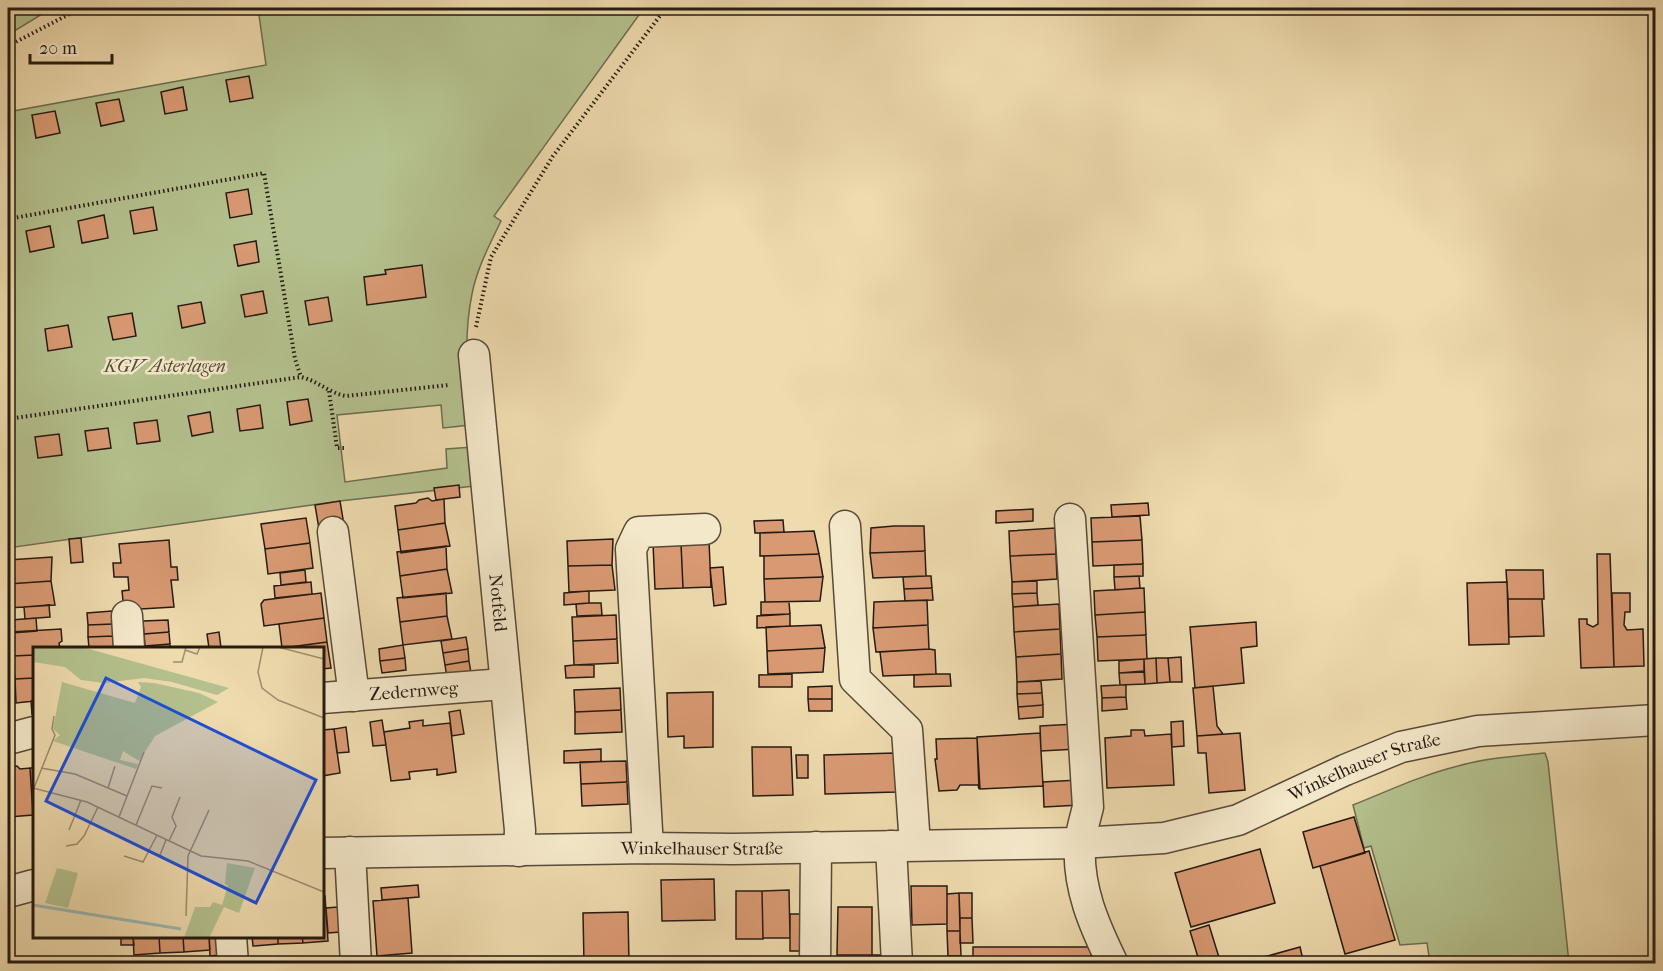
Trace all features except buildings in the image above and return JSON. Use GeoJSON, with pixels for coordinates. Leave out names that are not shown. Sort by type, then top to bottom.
{"type":"FeatureCollection","features":[{"type":"Feature","properties":{"kind":"street","name":"Notfeld"},"geometry":{"type":"LineString","coordinates":[[475,368],[520,830],[519,851]]}},
{"type":"Feature","properties":{"kind":"street"},"geometry":{"type":"LineString","coordinates":[[1070,519],[1088,807],[1080,843],[1082,885],[1094,925],[1113,963]]}},
{"type":"Feature","properties":{"kind":"street"},"geometry":{"type":"LineString","coordinates":[[845,526],[855,679],[907,730],[897,963]]}},
{"type":"Feature","properties":{"kind":"street"},"geometry":{"type":"LineString","coordinates":[[648,848],[630,549],[639,532],[705,529]]}},
{"type":"Feature","properties":{"kind":"street"},"geometry":{"type":"LineString","coordinates":[[333,532],[354,696]]}},
{"type":"Feature","properties":{"kind":"street"},"geometry":{"type":"LineString","coordinates":[[127,616],[129,647]]}},
{"type":"Feature","properties":{"kind":"street","name":"Zedernweg"},"geometry":{"type":"LineString","coordinates":[[324,698],[504,684]]}},
{"type":"Feature","properties":{"kind":"street","name":"Winkelhauser Straße"},"geometry":{"type":"LineString","coordinates":[[336,852],[816,848],[1080,843],[1164,838],[1238,820],[1345,770],[1401,747],[1478,731],[1656,720]]}},
{"type":"Feature","properties":{"kind":"street"},"geometry":{"type":"LineString","coordinates":[[8,739],[33,732]]}},
{"type":"Feature","properties":{"kind":"street"},"geometry":{"type":"LineString","coordinates":[[815,963],[816,848]]}},
{"type":"Feature","properties":{"kind":"street"},"geometry":{"type":"LineString","coordinates":[[336,852],[357,963]]}},
{"type":"Feature","properties":{"kind":"street"},"geometry":{"type":"LineString","coordinates":[[8,892],[33,885]]}},
{"type":"Feature","properties":{"kind":"street"},"geometry":{"type":"LineString","coordinates":[[231,938],[232,963]]}},
{"type":"Feature","properties":{"kind":"path"},"geometry":{"type":"LineString","coordinates":[[8,46],[81,8]]}},
{"type":"Feature","properties":{"kind":"path"},"geometry":{"type":"LineString","coordinates":[[8,419],[301,377],[312,379],[329,391],[346,396],[475,368],[475,331],[491,257],[554,156],[666,8]]}},
{"type":"Feature","properties":{"kind":"path"},"geometry":{"type":"LineString","coordinates":[[8,219],[264,173],[295,359],[301,377]]}},
{"type":"Feature","properties":{"kind":"path"},"geometry":{"type":"LineString","coordinates":[[329,391],[337,448],[344,448]]}},
{"type":"Feature","properties":{"kind":"green space"},"geometry":{"type":"Polygon","coordinates":[[[8,8],[52,8],[8,35],[8,8]]]}},
{"type":"Feature","properties":{"kind":"green space","name":"KGV Asterlagen"},"geometry":{"type":"Polygon","coordinates":[[[258,8],[644,8],[494,216],[501,221],[477,275],[469,310],[467,360],[470,425],[443,428],[441,405],[337,415],[345,482],[447,468],[446,449],[473,447],[474,486],[340,501],[8,548],[8,112],[266,65],[258,8]]]}},
{"type":"Feature","properties":{"kind":"green space"},"geometry":{"type":"Polygon","coordinates":[[[1545,753],[1548,762],[1569,963],[1430,963],[1427,943],[1400,945],[1371,846],[1364,848],[1353,805],[1418,779],[1469,763],[1545,753]]]}}]}
